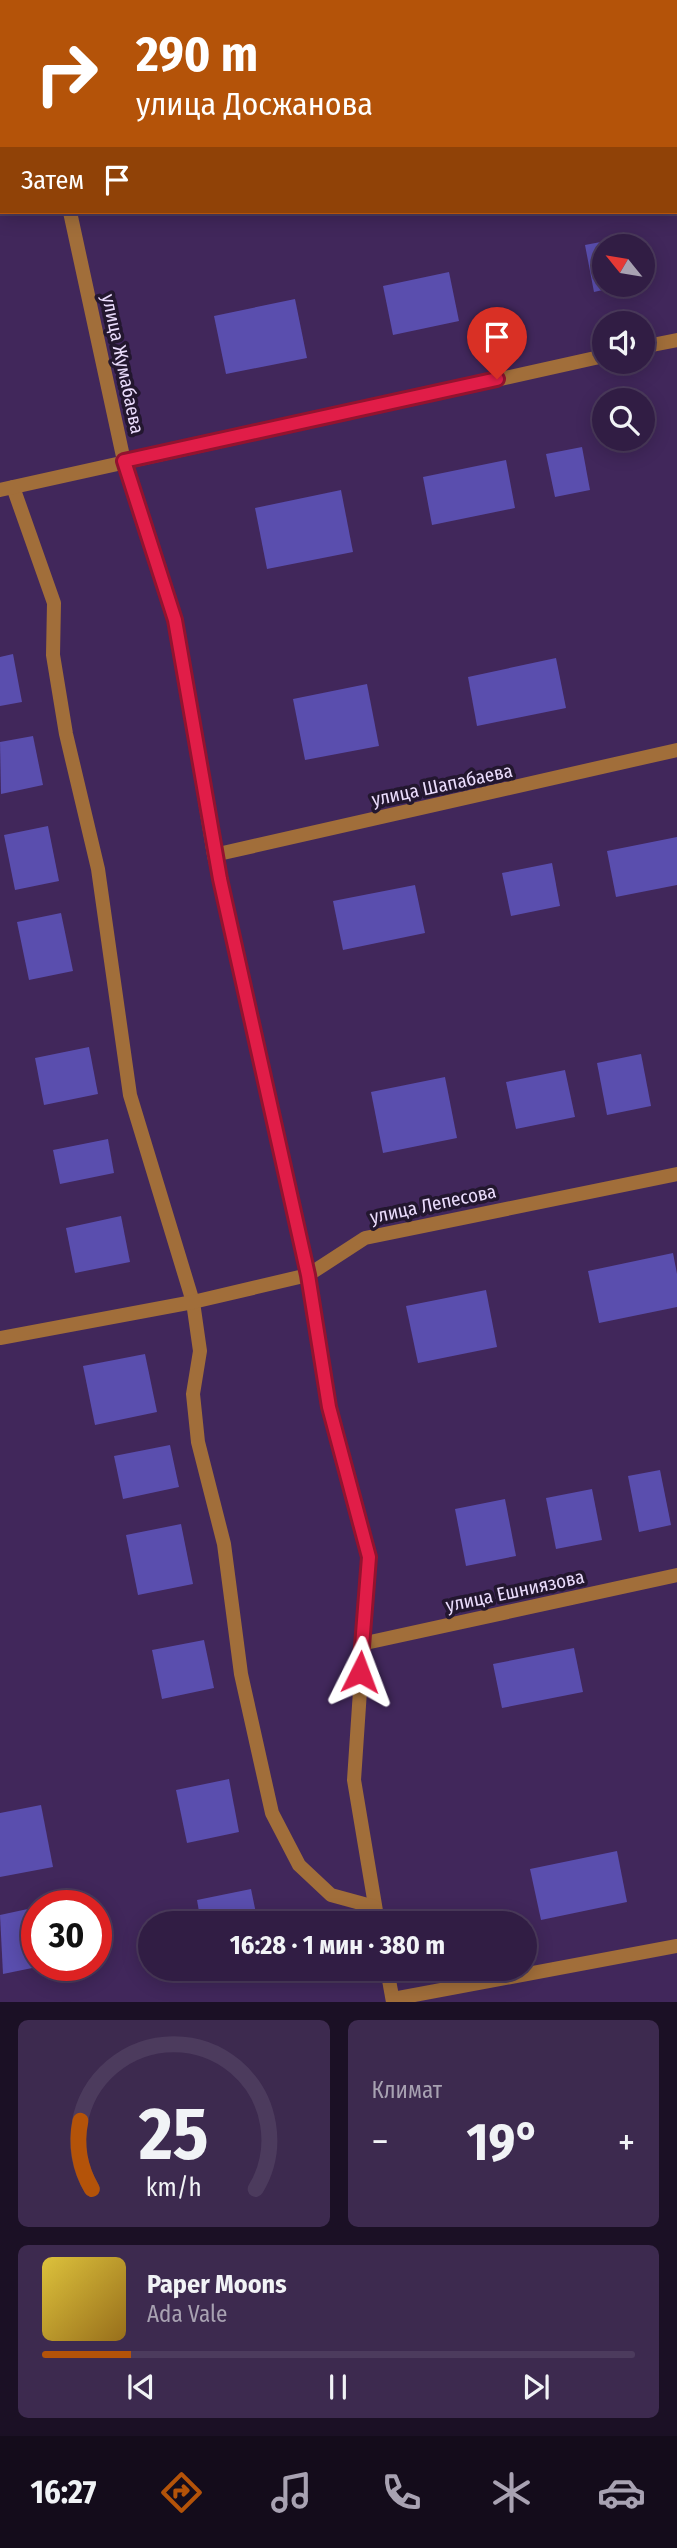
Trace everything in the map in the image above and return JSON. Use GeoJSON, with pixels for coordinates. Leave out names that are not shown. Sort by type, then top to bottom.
{"type":"FeatureCollection","features":[{"type":"Feature","properties":{"kind":"street","name":"улица Жумабаева"},"geometry":{"type":"LineString","coordinates":[[70,214],[124,461],[175,620],[215,855],[308,1275],[329,1407],[369,1557],[361,1644],[354,1780],[375,1911]]}},
{"type":"Feature","properties":{"kind":"street"},"geometry":{"type":"LineString","coordinates":[[655,344],[677,340]]}},
{"type":"Feature","properties":{"kind":"street"},"geometry":{"type":"LineString","coordinates":[[374,1908],[331,1895],[299,1865],[272,1813],[241,1674],[224,1544],[198,1442],[193,1394],[200,1351],[193,1302],[130,1094],[98,869],[66,734],[53,655],[54,603],[6,488],[592,359]]}},
{"type":"Feature","properties":{"kind":"street","name":"улица Шапабаева"},"geometry":{"type":"LineString","coordinates":[[215,855],[677,750]]}},
{"type":"Feature","properties":{"kind":"street","name":"улица Лепесова"},"geometry":{"type":"LineString","coordinates":[[0,1338],[193,1302],[308,1275],[365,1238],[677,1174]]}},
{"type":"Feature","properties":{"kind":"street","name":"улица Ешниязова"},"geometry":{"type":"LineString","coordinates":[[361,1644],[677,1575]]}},
{"type":"Feature","properties":{"kind":"street"},"geometry":{"type":"LineString","coordinates":[[389,1981],[393,2000],[677,1946]]}},
{"type":"Feature","properties":{"kind":"building"},"geometry":{"type":"Polygon","coordinates":[[[592,244],[592,282],[585,245],[592,244]]]}},
{"type":"Feature","properties":{"kind":"building"},"geometry":{"type":"Polygon","coordinates":[[[449,272],[459,321],[393,335],[383,286],[449,272]]]}},
{"type":"Feature","properties":{"kind":"building"},"geometry":{"type":"Polygon","coordinates":[[[295,299],[307,358],[226,374],[214,316],[295,299]]]}},
{"type":"Feature","properties":{"kind":"building"},"geometry":{"type":"Polygon","coordinates":[[[582,447],[590,490],[555,497],[546,454],[582,447]]]}},
{"type":"Feature","properties":{"kind":"building"},"geometry":{"type":"Polygon","coordinates":[[[506,460],[515,508],[432,525],[423,477],[506,460]]]}},
{"type":"Feature","properties":{"kind":"building"},"geometry":{"type":"Polygon","coordinates":[[[341,490],[353,552],[267,569],[255,508],[341,490]]]}},
{"type":"Feature","properties":{"kind":"building"},"geometry":{"type":"Polygon","coordinates":[[[13,654],[22,702],[0,706],[0,657],[13,654]]]}},
{"type":"Feature","properties":{"kind":"building"},"geometry":{"type":"Polygon","coordinates":[[[556,658],[566,708],[477,726],[468,677],[556,658]]]}},
{"type":"Feature","properties":{"kind":"building"},"geometry":{"type":"Polygon","coordinates":[[[367,684],[379,746],[305,760],[293,699],[367,684]]]}},
{"type":"Feature","properties":{"kind":"building"},"geometry":{"type":"Polygon","coordinates":[[[33,736],[43,785],[1,794],[0,742],[33,736]]]}},
{"type":"Feature","properties":{"kind":"building"},"geometry":{"type":"Polygon","coordinates":[[[48,826],[59,881],[15,890],[4,835],[48,826]]]}},
{"type":"Feature","properties":{"kind":"building"},"geometry":{"type":"Polygon","coordinates":[[[677,837],[677,885],[616,897],[607,851],[677,837]]]}},
{"type":"Feature","properties":{"kind":"building"},"geometry":{"type":"Polygon","coordinates":[[[552,863],[560,906],[511,916],[502,873],[552,863]]]}},
{"type":"Feature","properties":{"kind":"building"},"geometry":{"type":"Polygon","coordinates":[[[415,885],[425,933],[343,950],[333,901],[415,885]]]}},
{"type":"Feature","properties":{"kind":"building"},"geometry":{"type":"Polygon","coordinates":[[[61,913],[73,971],[29,980],[17,922],[61,913]]]}},
{"type":"Feature","properties":{"kind":"building"},"geometry":{"type":"Polygon","coordinates":[[[89,1047],[98,1094],[44,1105],[35,1058],[89,1047]]]}},
{"type":"Feature","properties":{"kind":"building"},"geometry":{"type":"Polygon","coordinates":[[[641,1054],[651,1106],[607,1115],[597,1063],[641,1054]]]}},
{"type":"Feature","properties":{"kind":"building"},"geometry":{"type":"Polygon","coordinates":[[[565,1070],[575,1117],[516,1129],[506,1082],[565,1070]]]}},
{"type":"Feature","properties":{"kind":"building"},"geometry":{"type":"Polygon","coordinates":[[[445,1077],[457,1138],[383,1153],[371,1092],[445,1077]]]}},
{"type":"Feature","properties":{"kind":"building"},"geometry":{"type":"Polygon","coordinates":[[[108,1139],[114,1173],[60,1184],[53,1150],[108,1139]]]}},
{"type":"Feature","properties":{"kind":"building"},"geometry":{"type":"Polygon","coordinates":[[[121,1216],[130,1262],[75,1273],[66,1228],[121,1216]]]}},
{"type":"Feature","properties":{"kind":"building"},"geometry":{"type":"Polygon","coordinates":[[[673,1253],[677,1274],[677,1307],[599,1323],[588,1271],[673,1253]]]}},
{"type":"Feature","properties":{"kind":"building"},"geometry":{"type":"Polygon","coordinates":[[[486,1290],[497,1347],[418,1363],[406,1306],[486,1290]]]}},
{"type":"Feature","properties":{"kind":"building"},"geometry":{"type":"Polygon","coordinates":[[[145,1354],[157,1412],[95,1425],[83,1366],[145,1354]]]}},
{"type":"Feature","properties":{"kind":"building"},"geometry":{"type":"Polygon","coordinates":[[[170,1445],[179,1487],[123,1499],[114,1456],[170,1445]]]}},
{"type":"Feature","properties":{"kind":"building"},"geometry":{"type":"Polygon","coordinates":[[[660,1470],[671,1525],[639,1532],[628,1476],[660,1470]]]}},
{"type":"Feature","properties":{"kind":"building"},"geometry":{"type":"Polygon","coordinates":[[[592,1489],[602,1540],[556,1549],[546,1498],[592,1489]]]}},
{"type":"Feature","properties":{"kind":"building"},"geometry":{"type":"Polygon","coordinates":[[[505,1499],[516,1556],[466,1566],[455,1509],[505,1499]]]}},
{"type":"Feature","properties":{"kind":"building"},"geometry":{"type":"Polygon","coordinates":[[[181,1524],[193,1584],[138,1595],[126,1535],[181,1524]]]}},
{"type":"Feature","properties":{"kind":"building"},"geometry":{"type":"Polygon","coordinates":[[[204,1640],[214,1688],[162,1699],[152,1650],[204,1640]]]}},
{"type":"Feature","properties":{"kind":"building"},"geometry":{"type":"Polygon","coordinates":[[[574,1648],[583,1692],[502,1708],[493,1664],[574,1648]]]}},
{"type":"Feature","properties":{"kind":"building"},"geometry":{"type":"Polygon","coordinates":[[[229,1779],[239,1832],[187,1843],[176,1790],[229,1779]]]}},
{"type":"Feature","properties":{"kind":"building"},"geometry":{"type":"Polygon","coordinates":[[[41,1805],[53,1867],[0,1877],[0,1813],[41,1805]]]}},
{"type":"Feature","properties":{"kind":"building"},"geometry":{"type":"Polygon","coordinates":[[[617,1851],[627,1902],[541,1920],[530,1869],[617,1851]]]}},
{"type":"Feature","properties":{"kind":"building"},"geometry":{"type":"Polygon","coordinates":[[[251,1889],[256,1911],[199,1911],[197,1900],[251,1889]]]}},
{"type":"Feature","properties":{"kind":"building"},"geometry":{"type":"Polygon","coordinates":[[[21,1910],[21,1970],[3,1974],[0,1915],[21,1910]]]}},
{"type":"Feature","properties":{"kind":"route"},"geometry":{"type":"LineString","coordinates":[[360,1672],[369,1557],[329,1407],[308,1275],[256,1051],[215,855],[175,620],[124,461],[497,379]]}}]}
